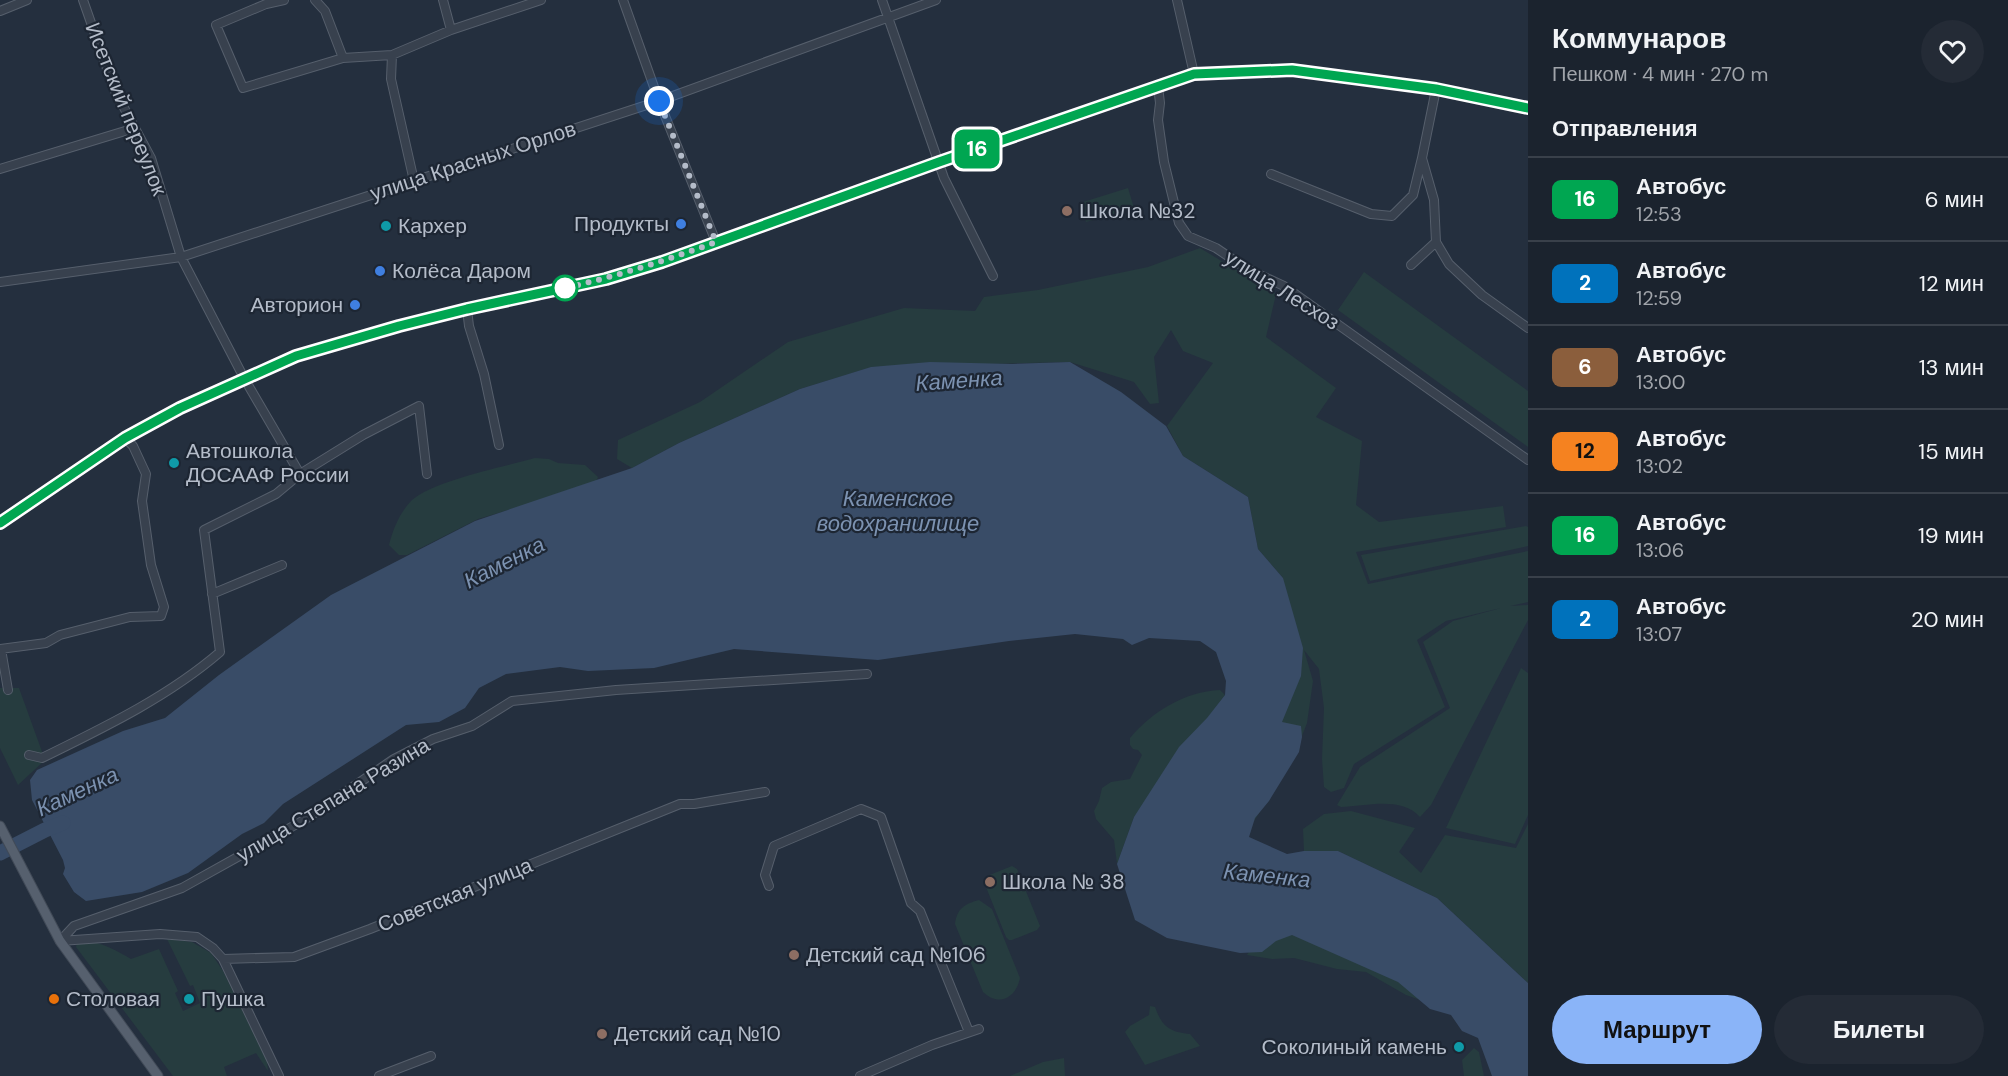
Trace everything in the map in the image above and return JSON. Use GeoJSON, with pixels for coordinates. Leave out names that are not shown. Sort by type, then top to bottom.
{"type":"FeatureCollection","features":[{"type":"Feature","properties":{"kind":"main road"},"geometry":{"type":"LineString","coordinates":[[0,523],[125,438],[180,408],[296,356],[399,326],[606,279],[662,262],[939,162],[1194,74],[1292,70],[1436,89],[1528,108]]}},
{"type":"Feature","properties":{"kind":"main road"},"geometry":{"type":"LineString","coordinates":[[0,826],[60,940],[158,1076]]}},
{"type":"Feature","properties":{"kind":"street"},"geometry":{"type":"LineString","coordinates":[[0,11],[27,0]]}},
{"type":"Feature","properties":{"kind":"street","name":"Исетский переулок"},"geometry":{"type":"LineString","coordinates":[[83,0],[115,91],[151,158],[181,257],[244,378],[300,474]]}},
{"type":"Feature","properties":{"kind":"street"},"geometry":{"type":"LineString","coordinates":[[284,0],[266,4],[216,25],[243,88],[344,57],[392,55],[451,30],[541,0]]}},
{"type":"Feature","properties":{"kind":"street"},"geometry":{"type":"LineString","coordinates":[[315,0],[325,11],[344,57]]}},
{"type":"Feature","properties":{"kind":"street"},"geometry":{"type":"LineString","coordinates":[[443,0],[451,30]]}},
{"type":"Feature","properties":{"kind":"street"},"geometry":{"type":"LineString","coordinates":[[623,0],[659,101],[716,242]]}},
{"type":"Feature","properties":{"kind":"street"},"geometry":{"type":"LineString","coordinates":[[882,0],[944,178],[993,276]]}},
{"type":"Feature","properties":{"kind":"street","name":"улица Красных Орлов"},"geometry":{"type":"LineString","coordinates":[[0,282],[181,257],[659,101],[936,0]]}},
{"type":"Feature","properties":{"kind":"street"},"geometry":{"type":"LineString","coordinates":[[1177,0],[1194,74]]}},
{"type":"Feature","properties":{"kind":"street"},"geometry":{"type":"LineString","coordinates":[[392,55],[391,79],[414,181]]}},
{"type":"Feature","properties":{"kind":"street","name":"улица Лесхоз"},"geometry":{"type":"LineString","coordinates":[[1158,86],[1160,103],[1158,120],[1164,162],[1179,223],[1188,236],[1216,248],[1247,269],[1284,286],[1528,460]]}},
{"type":"Feature","properties":{"kind":"street"},"geometry":{"type":"LineString","coordinates":[[1271,174],[1371,214],[1392,216],[1413,195],[1436,89]]}},
{"type":"Feature","properties":{"kind":"street"},"geometry":{"type":"LineString","coordinates":[[0,169],[135,128]]}},
{"type":"Feature","properties":{"kind":"street"},"geometry":{"type":"LineString","coordinates":[[1422,158],[1434,200],[1436,242],[1449,264],[1482,294],[1528,328]]}},
{"type":"Feature","properties":{"kind":"street"},"geometry":{"type":"LineString","coordinates":[[1411,265],[1436,242]]}},
{"type":"Feature","properties":{"kind":"street"},"geometry":{"type":"LineString","coordinates":[[467,309],[469,326],[484,374],[499,445]]}},
{"type":"Feature","properties":{"kind":"street"},"geometry":{"type":"LineString","coordinates":[[29,755],[42,758],[119,720],[200,669],[220,652],[204,530],[276,494],[300,474],[363,435],[419,406],[427,474]]}},
{"type":"Feature","properties":{"kind":"street"},"geometry":{"type":"LineString","coordinates":[[8,690],[0,649],[46,643],[60,635],[130,617],[161,616],[164,607],[152,565],[142,501],[146,474],[133,446],[125,438]]}},
{"type":"Feature","properties":{"kind":"street"},"geometry":{"type":"LineString","coordinates":[[212,594],[282,565]]}},
{"type":"Feature","properties":{"kind":"street","name":"улица Степана Разина"},"geometry":{"type":"LineString","coordinates":[[60,940],[75,926],[182,888],[304,820],[394,759],[432,739],[472,726],[512,701],[616,690],[867,674]]}},
{"type":"Feature","properties":{"kind":"street","name":"Советская улица"},"geometry":{"type":"LineString","coordinates":[[224,959],[294,957],[370,929],[680,804],[694,804],[765,792]]}},
{"type":"Feature","properties":{"kind":"street"},"geometry":{"type":"LineString","coordinates":[[769,886],[765,875],[774,846],[861,808],[881,817],[911,903],[920,911],[969,1032]]}},
{"type":"Feature","properties":{"kind":"street"},"geometry":{"type":"LineString","coordinates":[[60,940],[160,934],[197,937],[224,959],[279,1076]]}},
{"type":"Feature","properties":{"kind":"street"},"geometry":{"type":"LineString","coordinates":[[860,1076],[932,1045],[979,1029]]}},
{"type":"Feature","properties":{"kind":"street"},"geometry":{"type":"LineString","coordinates":[[380,1076],[431,1056]]}},
{"type":"Feature","properties":{"kind":"green space"},"geometry":{"type":"Polygon","coordinates":[[[1128,188],[1134,208],[1086,222],[1080,203],[1128,188]]]}},
{"type":"Feature","properties":{"kind":"green space"},"geometry":{"type":"Polygon","coordinates":[[[1200,248],[1276,294],[1266,337],[1336,388],[1316,417],[1362,441],[1356,505],[1379,522],[1503,506],[1506,527],[1356,552],[1368,584],[1528,551],[1528,602],[1510,606],[1528,605],[1528,620],[1431,805],[1420,817],[1404,806],[1394,804],[1341,807],[1337,805],[1360,767],[1450,708],[1423,642],[1453,621],[1501,608],[1446,621],[1417,640],[1445,707],[1354,764],[1344,788],[1331,792],[1324,787],[1322,759],[1324,708],[1319,669],[1304,650],[1313,681],[1307,723],[1292,762],[1254,821],[1283,578],[1258,549],[1248,497],[1183,456],[1167,426],[1213,363],[1183,351],[1171,330],[1154,357],[1159,403],[1150,404],[1134,382],[1070,362],[872,367],[800,389],[679,443],[632,468],[617,459],[618,440],[700,402],[788,342],[904,308],[975,311],[984,297],[1038,290],[1148,267],[1200,248]]]}},
{"type":"Feature","properties":{"kind":"green space"},"geometry":{"type":"Polygon","coordinates":[[[1364,272],[1528,391],[1528,447],[1338,310],[1364,272]]]}},
{"type":"Feature","properties":{"kind":"green space"},"geometry":{"type":"Polygon","coordinates":[[[535,458],[585,465],[598,477],[595,484],[478,519],[407,555],[399,555],[389,545],[404,510],[422,493],[452,480],[535,458]]]}},
{"type":"Feature","properties":{"kind":"green space"},"geometry":{"type":"Polygon","coordinates":[[[1528,527],[1528,546],[1370,581],[1361,555],[1528,527]]]}},
{"type":"Feature","properties":{"kind":"green space"},"geometry":{"type":"Polygon","coordinates":[[[1521,668],[1528,673],[1528,815],[1515,844],[1446,828],[1521,668]]]}},
{"type":"Feature","properties":{"kind":"green space"},"geometry":{"type":"Polygon","coordinates":[[[0,688],[19,688],[45,760],[18,785],[0,748],[0,688]]]}},
{"type":"Feature","properties":{"kind":"green space"},"geometry":{"type":"Polygon","coordinates":[[[1220,690],[1225,695],[1134,817],[1117,864],[1114,840],[1096,819],[1094,811],[1102,788],[1111,782],[1130,779],[1142,755],[1130,745],[1130,738],[1149,719],[1170,705],[1194,695],[1220,690]]]}},
{"type":"Feature","properties":{"kind":"green space"},"geometry":{"type":"Polygon","coordinates":[[[1351,811],[1415,828],[1399,852],[1421,873],[1445,835],[1516,848],[1528,824],[1528,983],[1437,898],[1338,851],[1304,851],[1303,829],[1324,814],[1351,811]]]}},
{"type":"Feature","properties":{"kind":"green space"},"geometry":{"type":"Polygon","coordinates":[[[1012,866],[1017,869],[1040,926],[1037,930],[1009,940],[984,882],[987,876],[1012,866]]]}},
{"type":"Feature","properties":{"kind":"green space"},"geometry":{"type":"Polygon","coordinates":[[[979,900],[992,909],[1020,978],[1015,991],[1006,998],[995,999],[983,992],[955,924],[957,914],[962,908],[979,900]]]}},
{"type":"Feature","properties":{"kind":"green space"},"geometry":{"type":"Polygon","coordinates":[[[1281,927],[1392,974],[1429,1003],[1406,995],[1366,972],[1337,969],[1294,958],[1272,959],[1247,955],[1250,950],[1281,927]]]}},
{"type":"Feature","properties":{"kind":"green space"},"geometry":{"type":"Polygon","coordinates":[[[167,939],[192,942],[211,953],[223,971],[267,1061],[268,1071],[256,1053],[224,1067],[227,1076],[173,1076],[76,947],[77,943],[98,943],[131,959],[159,949],[178,991],[175,993],[183,1011],[200,1003],[193,985],[190,986],[167,939]]]}},
{"type":"Feature","properties":{"kind":"green space"},"geometry":{"type":"Polygon","coordinates":[[[1150,1006],[1155,1007],[1164,1024],[1177,1032],[1190,1034],[1200,1046],[1145,1065],[1125,1032],[1130,1026],[1149,1015],[1150,1006]]]}},
{"type":"Feature","properties":{"kind":"green space"},"geometry":{"type":"Polygon","coordinates":[[[1474,1048],[1479,1052],[1484,1076],[1464,1076],[1462,1060],[1474,1048]]]}},
{"type":"Feature","properties":{"kind":"green space"},"geometry":{"type":"Polygon","coordinates":[[[1064,1058],[1065,1076],[1010,1076],[1043,1062],[1064,1058]]]}},
{"type":"Feature","properties":{"kind":"water","name":"Каменское водохранилище"},"geometry":{"type":"Polygon","coordinates":[[[930,362],[1012,364],[1070,362],[1121,392],[1166,426],[1183,456],[1248,497],[1258,549],[1283,578],[1303,648],[1301,676],[1282,722],[1301,726],[1302,737],[1299,752],[1269,801],[1255,818],[1249,837],[1287,854],[1304,851],[1338,851],[1437,898],[1528,983],[1528,1076],[1492,1076],[1478,1038],[1462,1031],[1451,1015],[1430,1009],[1398,982],[1292,935],[1276,941],[1262,952],[1240,953],[1167,938],[1135,920],[1117,864],[1134,817],[1179,747],[1225,695],[1226,681],[1216,652],[1200,641],[1149,638],[1132,645],[1123,639],[1075,634],[878,660],[734,649],[654,668],[588,671],[560,667],[506,674],[479,688],[465,708],[439,722],[406,725],[283,804],[264,823],[242,834],[188,873],[142,892],[86,901],[74,892],[63,874],[65,868],[63,860],[32,800],[30,780],[37,770],[123,731],[165,718],[219,675],[331,595],[475,521],[632,468],[679,443],[800,389],[871,367],[930,362]]]}},
{"type":"Feature","properties":{"kind":"waterway","name":"Каменка"},"geometry":{"type":"LineString","coordinates":[[0,853],[63,823]]}},
{"type":"Feature","properties":{"kind":"bus line","name":"16"},"geometry":{"type":"LineString","coordinates":[[0,523],[125,438],[180,408],[296,356],[399,326],[606,279],[662,262],[939,162],[1194,74],[1292,70],[1436,89],[1528,108]]}},
{"type":"Feature","properties":{"kind":"place","name":"Школа №32"},"geometry":{"type":"Point","coordinates":[1067,211]}},
{"type":"Feature","properties":{"kind":"place","name":"Продукты"},"geometry":{"type":"Point","coordinates":[681,224]}},
{"type":"Feature","properties":{"kind":"place","name":"Кархер"},"geometry":{"type":"Point","coordinates":[386,226]}},
{"type":"Feature","properties":{"kind":"place","name":"Колёса Даром"},"geometry":{"type":"Point","coordinates":[380,271]}},
{"type":"Feature","properties":{"kind":"place","name":"Авторион"},"geometry":{"type":"Point","coordinates":[355,305]}},
{"type":"Feature","properties":{"kind":"place","name":"Автошкола ДОСААФ России"},"geometry":{"type":"Point","coordinates":[174,463]}},
{"type":"Feature","properties":{"kind":"place","name":"Школа № 38"},"geometry":{"type":"Point","coordinates":[990,882]}},
{"type":"Feature","properties":{"kind":"place","name":"Детский сад №106"},"geometry":{"type":"Point","coordinates":[794,955]}},
{"type":"Feature","properties":{"kind":"place","name":"Столовая"},"geometry":{"type":"Point","coordinates":[54,999]}},
{"type":"Feature","properties":{"kind":"place","name":"Пушка"},"geometry":{"type":"Point","coordinates":[189,999]}},
{"type":"Feature","properties":{"kind":"place","name":"Детский сад №10"},"geometry":{"type":"Point","coordinates":[602,1034]}},
{"type":"Feature","properties":{"kind":"place","name":"Соколиный камень"},"geometry":{"type":"Point","coordinates":[1459,1047]}},
{"type":"Feature","properties":{"kind":"route"},"geometry":{"type":"LineString","coordinates":[[565,288],[561,289],[606,279],[716,242],[659,101]]}}]}
